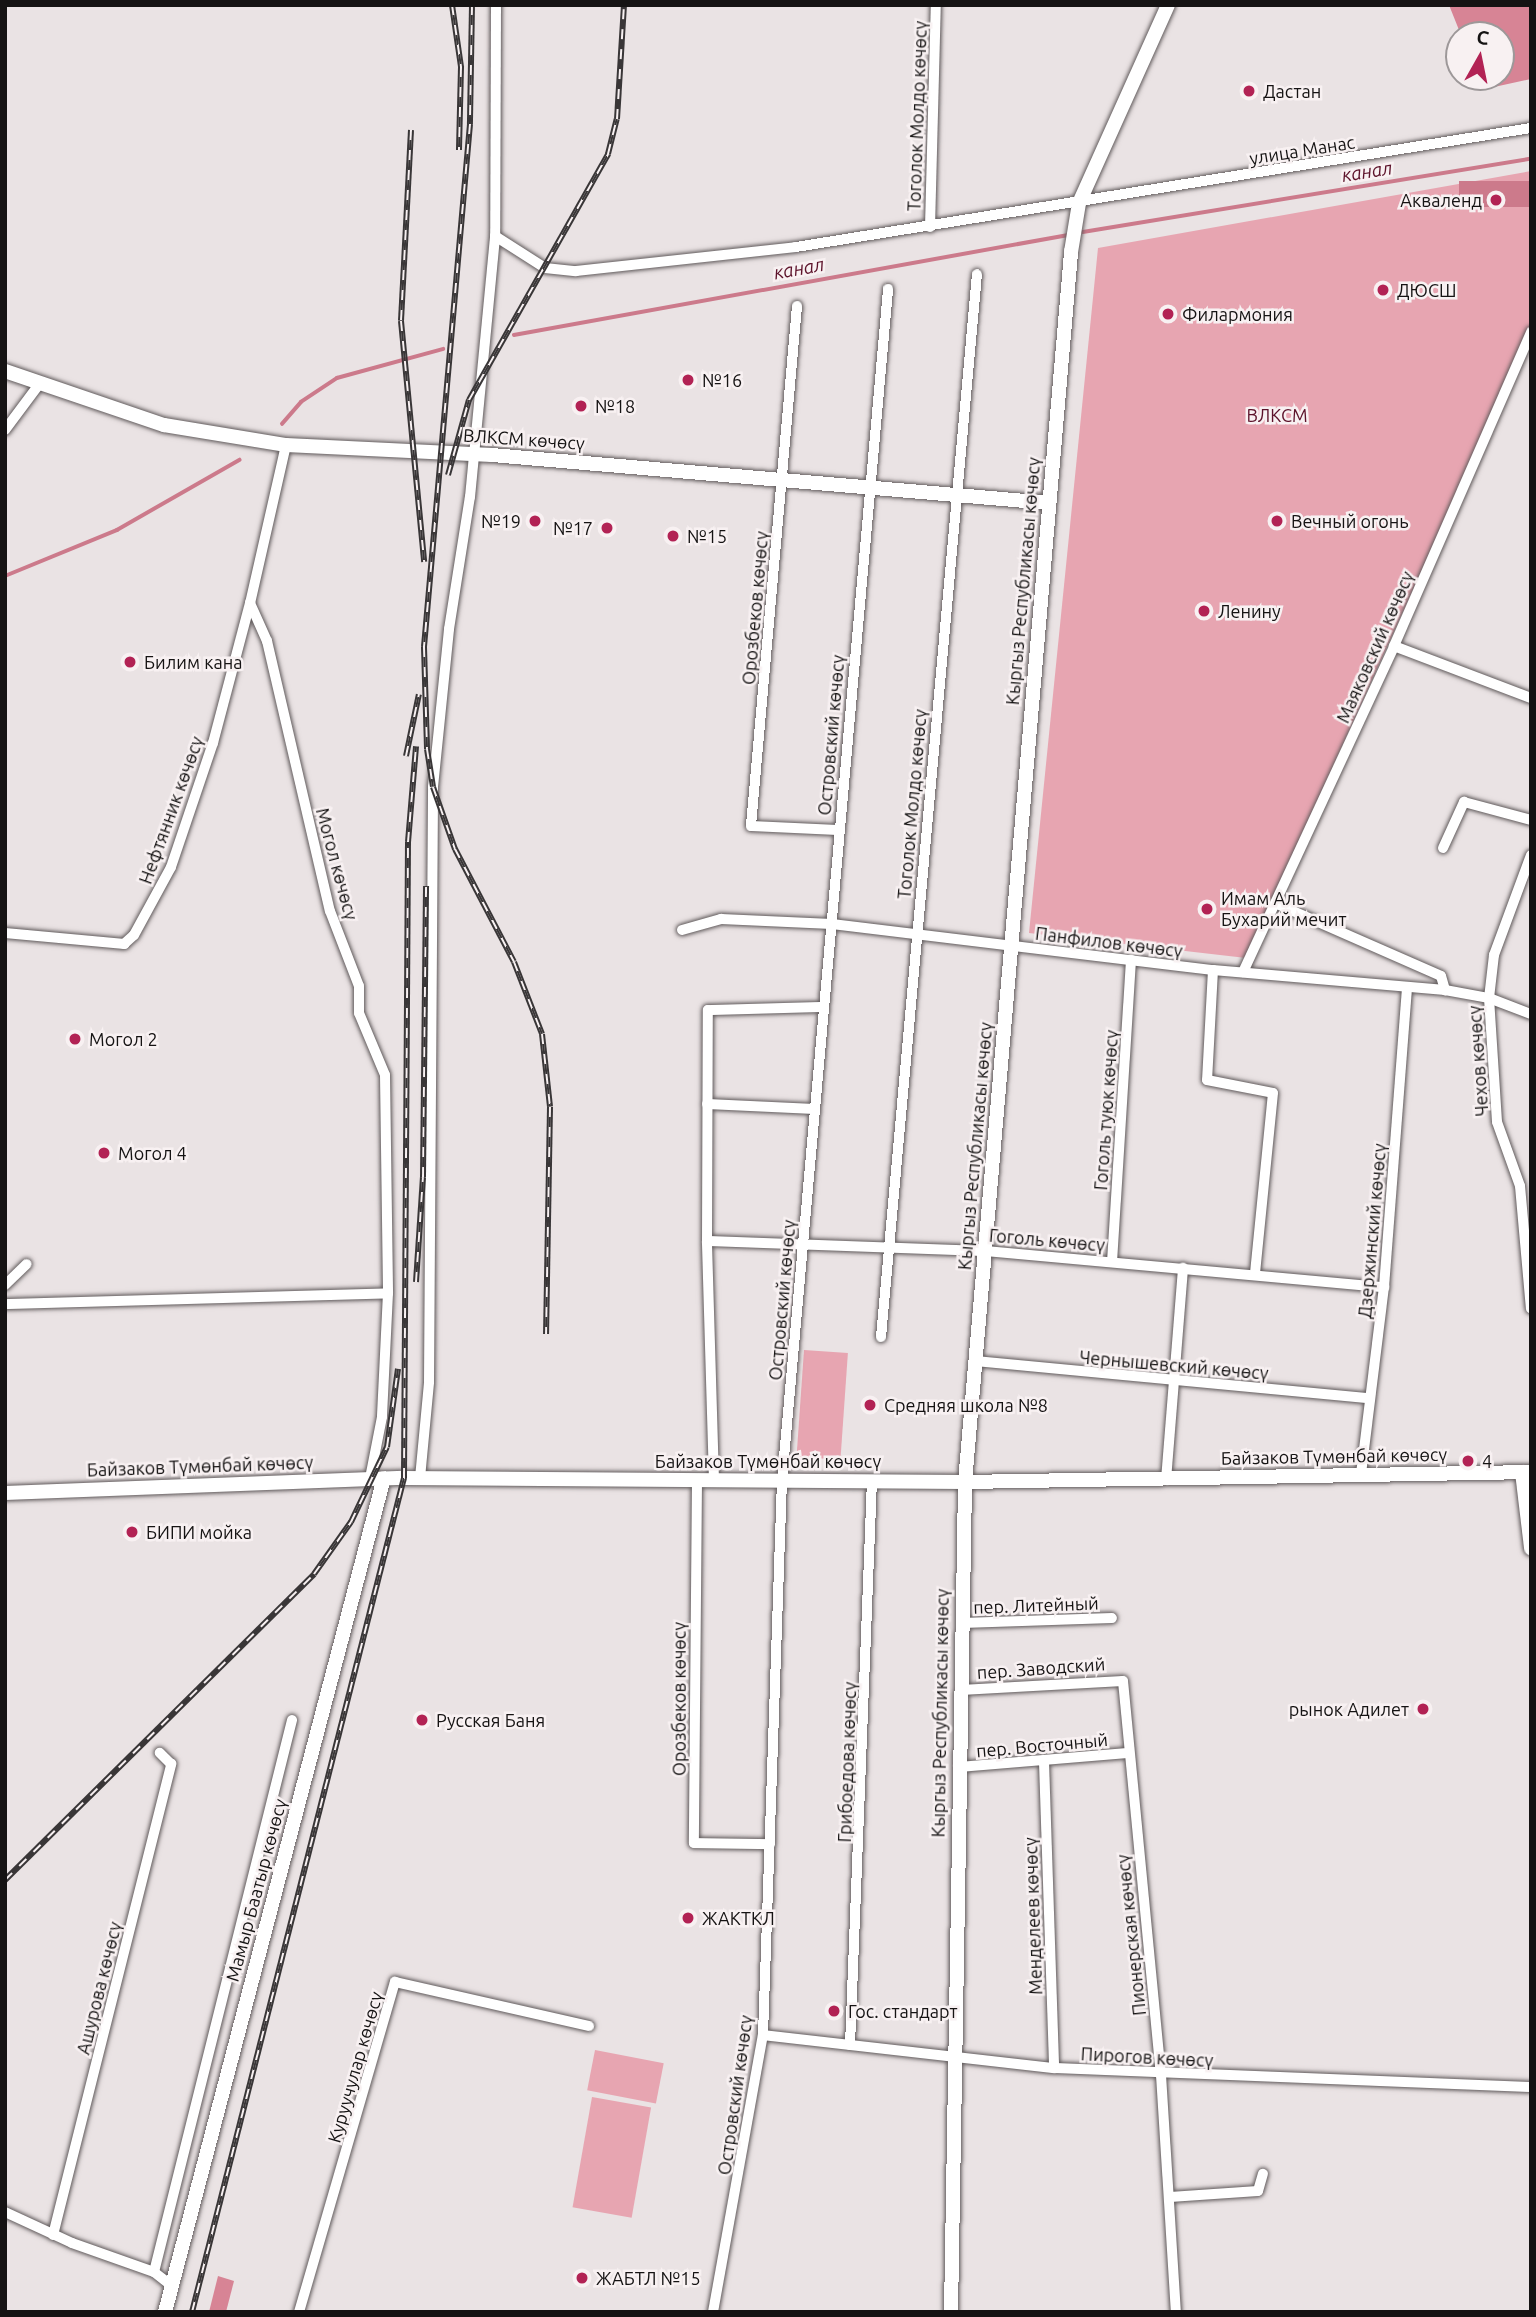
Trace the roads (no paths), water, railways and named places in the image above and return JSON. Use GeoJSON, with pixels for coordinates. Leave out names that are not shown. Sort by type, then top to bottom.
{"type":"FeatureCollection","features":[{"type":"Feature","properties":{"kind":"main road","name":"Кыргыз Республикасы көчөсү"},"geometry":{"type":"LineString","coordinates":[[951,2312],[952,2058],[964,1482],[1013,946],[1048,503],[1079,203],[1168,5]]}},
{"type":"Feature","properties":{"kind":"main road","name":"ВЛКСМ көчөсү"},"geometry":{"type":"LineString","coordinates":[[5,371],[164,425],[286,445],[475,454],[782,478],[1048,503]]}},
{"type":"Feature","properties":{"kind":"main road","name":"Байзаков Түмөнбай көчөсү"},"geometry":{"type":"LineString","coordinates":[[5,1493],[377,1478],[964,1482],[1527,1472]]}},
{"type":"Feature","properties":{"kind":"main road"},"geometry":{"type":"LineString","coordinates":[[1527,1472],[1531,1549]]}},
{"type":"Feature","properties":{"kind":"main road","name":"Мамыр Баатыр көчөсү"},"geometry":{"type":"LineString","coordinates":[[165,2312],[377,1478]]}},
{"type":"Feature","properties":{"kind":"street"},"geometry":{"type":"LineString","coordinates":[[420,1478],[429,1382],[433,787],[449,629],[475,454],[495,236],[496,5]]}},
{"type":"Feature","properties":{"kind":"street","name":"Тоголок Молдо көчөсү"},"geometry":{"type":"LineString","coordinates":[[930,227],[936,5]]}},
{"type":"Feature","properties":{"kind":"street","name":"улица Манас"},"geometry":{"type":"LineString","coordinates":[[495,236],[530,262],[576,271],[796,247],[930,227],[1531,128]]}},
{"type":"Feature","properties":{"kind":"street","name":"Тоголок Молдо көчөсү"},"geometry":{"type":"LineString","coordinates":[[881,1337],[915,933],[977,274]]}},
{"type":"Feature","properties":{"kind":"street","name":"Островский көчөсү"},"geometry":{"type":"LineString","coordinates":[[713,2312],[763,2035],[782,1480],[888,289]]}},
{"type":"Feature","properties":{"kind":"street","name":"Орозбеков көчөсү"},"geometry":{"type":"LineString","coordinates":[[797,306],[751,827],[838,830]]}},
{"type":"Feature","properties":{"kind":"street","name":"Маяковский көчөсү"},"geometry":{"type":"LineString","coordinates":[[1243,972],[1277,904],[1394,646],[1531,332]]}},
{"type":"Feature","properties":{"kind":"street"},"geometry":{"type":"LineString","coordinates":[[5,430],[40,383]]}},
{"type":"Feature","properties":{"kind":"street"},"geometry":{"type":"LineString","coordinates":[[250,603],[286,445]]}},
{"type":"Feature","properties":{"kind":"street","name":"Нефтянник көчөсү"},"geometry":{"type":"LineString","coordinates":[[5,933],[124,944],[134,935],[175,854],[213,743],[250,603]]}},
{"type":"Feature","properties":{"kind":"street","name":"Могол көчөсү"},"geometry":{"type":"LineString","coordinates":[[250,603],[267,641],[330,911],[359,986],[359,1013],[384,1075],[388,1293],[377,1478]]}},
{"type":"Feature","properties":{"kind":"street"},"geometry":{"type":"LineString","coordinates":[[1394,646],[1531,698]]}},
{"type":"Feature","properties":{"kind":"street"},"geometry":{"type":"LineString","coordinates":[[1443,848],[1464,802],[1531,820]]}},
{"type":"Feature","properties":{"kind":"street","name":"Чехов көчөсү"},"geometry":{"type":"LineString","coordinates":[[1531,855],[1527,877],[1494,955],[1489,998],[1497,1122],[1520,1186],[1531,1310]]}},
{"type":"Feature","properties":{"kind":"street"},"geometry":{"type":"LineString","coordinates":[[1277,904],[1441,976],[1445,990]]}},
{"type":"Feature","properties":{"kind":"street","name":"Панфилов көчөсү"},"geometry":{"type":"LineString","coordinates":[[682,929],[721,919],[832,924],[1213,970],[1408,989],[1445,990],[1489,998],[1531,1014]]}},
{"type":"Feature","properties":{"kind":"street","name":"Гоголь туюк көчөсү"},"geometry":{"type":"LineString","coordinates":[[1112,1262],[1131,960]]}},
{"type":"Feature","properties":{"kind":"street"},"geometry":{"type":"LineString","coordinates":[[1213,970],[1207,1080],[1273,1093],[1255,1273]]}},
{"type":"Feature","properties":{"kind":"street","name":"Дзержинский көчөсү"},"geometry":{"type":"LineString","coordinates":[[1361,1474],[1384,1287],[1408,989]]}},
{"type":"Feature","properties":{"kind":"street"},"geometry":{"type":"LineString","coordinates":[[714,1480],[707,1241],[708,1010],[824,1007]]}},
{"type":"Feature","properties":{"kind":"street"},"geometry":{"type":"LineString","coordinates":[[707,1104],[815,1109]]}},
{"type":"Feature","properties":{"kind":"street","name":"Гоголь көчөсү"},"geometry":{"type":"LineString","coordinates":[[707,1241],[985,1251],[1255,1273],[1384,1287]]}},
{"type":"Feature","properties":{"kind":"street"},"geometry":{"type":"LineString","coordinates":[[5,1285],[27,1264]]}},
{"type":"Feature","properties":{"kind":"street"},"geometry":{"type":"LineString","coordinates":[[1166,1480],[1183,1268]]}},
{"type":"Feature","properties":{"kind":"street"},"geometry":{"type":"LineString","coordinates":[[5,1304],[388,1293]]}},
{"type":"Feature","properties":{"kind":"street","name":"Чернышевский көчөсү"},"geometry":{"type":"LineString","coordinates":[[975,1361],[1369,1398]]}},
{"type":"Feature","properties":{"kind":"street","name":"Орозбеков көчөсү"},"geometry":{"type":"LineString","coordinates":[[697,1480],[694,1843],[770,1844]]}},
{"type":"Feature","properties":{"kind":"street","name":"Грибоедова көчөсү"},"geometry":{"type":"LineString","coordinates":[[850,2045],[872,1480]]}},
{"type":"Feature","properties":{"kind":"street","name":"пер. Литейный"},"geometry":{"type":"LineString","coordinates":[[962,1623],[1112,1618]]}},
{"type":"Feature","properties":{"kind":"street","name":"пер. Заводский"},"geometry":{"type":"LineString","coordinates":[[961,1690],[1123,1681]]}},
{"type":"Feature","properties":{"kind":"street","name":"Пионерская көчөсү"},"geometry":{"type":"LineString","coordinates":[[1123,1681],[1161,2075],[1176,2312]]}},
{"type":"Feature","properties":{"kind":"street"},"geometry":{"type":"LineString","coordinates":[[154,2272],[292,1720]]}},
{"type":"Feature","properties":{"kind":"street","name":"Ашурова көчөсү"},"geometry":{"type":"LineString","coordinates":[[54,2235],[172,1764],[160,1752]]}},
{"type":"Feature","properties":{"kind":"street","name":"пер. Восточный"},"geometry":{"type":"LineString","coordinates":[[958,1767],[1128,1753]]}},
{"type":"Feature","properties":{"kind":"street","name":"Менделеев көчөсү"},"geometry":{"type":"LineString","coordinates":[[1044,1762],[1054,2068]]}},
{"type":"Feature","properties":{"kind":"street","name":"Куруучулар көчөсү"},"geometry":{"type":"LineString","coordinates":[[299,2312],[395,1982],[589,2026]]}},
{"type":"Feature","properties":{"kind":"street","name":"Пирогов көчөсү"},"geometry":{"type":"LineString","coordinates":[[763,2035],[1054,2068],[1161,2075],[1531,2087]]}},
{"type":"Feature","properties":{"kind":"street"},"geometry":{"type":"LineString","coordinates":[[1170,2197],[1258,2191],[1263,2174]]}},
{"type":"Feature","properties":{"kind":"street"},"geometry":{"type":"LineString","coordinates":[[5,2212],[54,2235],[154,2272],[172,2286]]}},
{"type":"Feature","properties":{"kind":"waterway","name":"канал"},"geometry":{"type":"LineString","coordinates":[[1083,232],[1531,159]]}},
{"type":"Feature","properties":{"kind":"waterway","name":"канал"},"geometry":{"type":"LineString","coordinates":[[514,335],[1068,235]]}},
{"type":"Feature","properties":{"kind":"waterway"},"geometry":{"type":"LineString","coordinates":[[282,424],[301,402],[337,378],[443,349]]}},
{"type":"Feature","properties":{"kind":"waterway"},"geometry":{"type":"LineString","coordinates":[[5,576],[117,530],[239,460]]}},
{"type":"Feature","properties":{"kind":"railway"},"geometry":{"type":"LineString","coordinates":[[452,5],[461,67],[459,150]]}},
{"type":"Feature","properties":{"kind":"railway"},"geometry":{"type":"LineString","coordinates":[[472,5],[470,124],[424,647],[427,749],[433,787],[455,849],[514,962],[542,1034],[550,1107],[546,1334]]}},
{"type":"Feature","properties":{"kind":"railway"},"geometry":{"type":"LineString","coordinates":[[448,475],[469,400],[608,154],[617,119],[624,5]]}},
{"type":"Feature","properties":{"kind":"railway"},"geometry":{"type":"LineString","coordinates":[[411,130],[401,321],[424,562]]}},
{"type":"Feature","properties":{"kind":"railway"},"geometry":{"type":"LineString","coordinates":[[406,756],[419,694]]}},
{"type":"Feature","properties":{"kind":"railway"},"geometry":{"type":"LineString","coordinates":[[192,2312],[404,1478],[408,842],[416,746]]}},
{"type":"Feature","properties":{"kind":"railway"},"geometry":{"type":"LineString","coordinates":[[416,1282],[423,1177],[426,886]]}},
{"type":"Feature","properties":{"kind":"railway"},"geometry":{"type":"LineString","coordinates":[[5,1880],[314,1574],[351,1522],[387,1447],[398,1369]]}},
{"type":"Feature","properties":{"kind":"place","name":"Дастан"},"geometry":{"type":"Point","coordinates":[1249,91]}},
{"type":"Feature","properties":{"kind":"place","name":"Акваленд"},"geometry":{"type":"Point","coordinates":[1496,200]}},
{"type":"Feature","properties":{"kind":"place","name":"ДЮСШ"},"geometry":{"type":"Point","coordinates":[1383,290]}},
{"type":"Feature","properties":{"kind":"place","name":"Филармония"},"geometry":{"type":"Point","coordinates":[1168,314]}},
{"type":"Feature","properties":{"kind":"place","name":"№16"},"geometry":{"type":"Point","coordinates":[688,380]}},
{"type":"Feature","properties":{"kind":"place","name":"№18"},"geometry":{"type":"Point","coordinates":[581,406]}},
{"type":"Feature","properties":{"kind":"place","name":"№19"},"geometry":{"type":"Point","coordinates":[535,521]}},
{"type":"Feature","properties":{"kind":"place","name":"Вечный огонь"},"geometry":{"type":"Point","coordinates":[1277,521]}},
{"type":"Feature","properties":{"kind":"place","name":"№17"},"geometry":{"type":"Point","coordinates":[607,528]}},
{"type":"Feature","properties":{"kind":"place","name":"№15"},"geometry":{"type":"Point","coordinates":[673,536]}},
{"type":"Feature","properties":{"kind":"place","name":"Ленину"},"geometry":{"type":"Point","coordinates":[1204,611]}},
{"type":"Feature","properties":{"kind":"place","name":"Билим кана"},"geometry":{"type":"Point","coordinates":[130,662]}},
{"type":"Feature","properties":{"kind":"place","name":"Имам Аль Бухарий мечит"},"geometry":{"type":"Point","coordinates":[1207,909]}},
{"type":"Feature","properties":{"kind":"place","name":"Могол 2"},"geometry":{"type":"Point","coordinates":[75,1039]}},
{"type":"Feature","properties":{"kind":"place","name":"Могол 4"},"geometry":{"type":"Point","coordinates":[104,1153]}},
{"type":"Feature","properties":{"kind":"place","name":"Средняя школа №8"},"geometry":{"type":"Point","coordinates":[870,1405]}},
{"type":"Feature","properties":{"kind":"place","name":"4"},"geometry":{"type":"Point","coordinates":[1468,1461]}},
{"type":"Feature","properties":{"kind":"place","name":"БИПИ мойка"},"geometry":{"type":"Point","coordinates":[132,1532]}},
{"type":"Feature","properties":{"kind":"place","name":"рынок Адилет"},"geometry":{"type":"Point","coordinates":[1423,1709]}},
{"type":"Feature","properties":{"kind":"place","name":"Русская Баня"},"geometry":{"type":"Point","coordinates":[422,1720]}},
{"type":"Feature","properties":{"kind":"place","name":"ЖАКТКЛ"},"geometry":{"type":"Point","coordinates":[688,1918]}},
{"type":"Feature","properties":{"kind":"place","name":"Гос. стандарт"},"geometry":{"type":"Point","coordinates":[834,2011]}},
{"type":"Feature","properties":{"kind":"place","name":"ЖАБТЛ №15"},"geometry":{"type":"Point","coordinates":[582,2278]}},
{"type":"Feature","properties":{"kind":"park label","name":"ВЛКСМ"},"geometry":{"type":"Point","coordinates":[1277,415]}}]}
